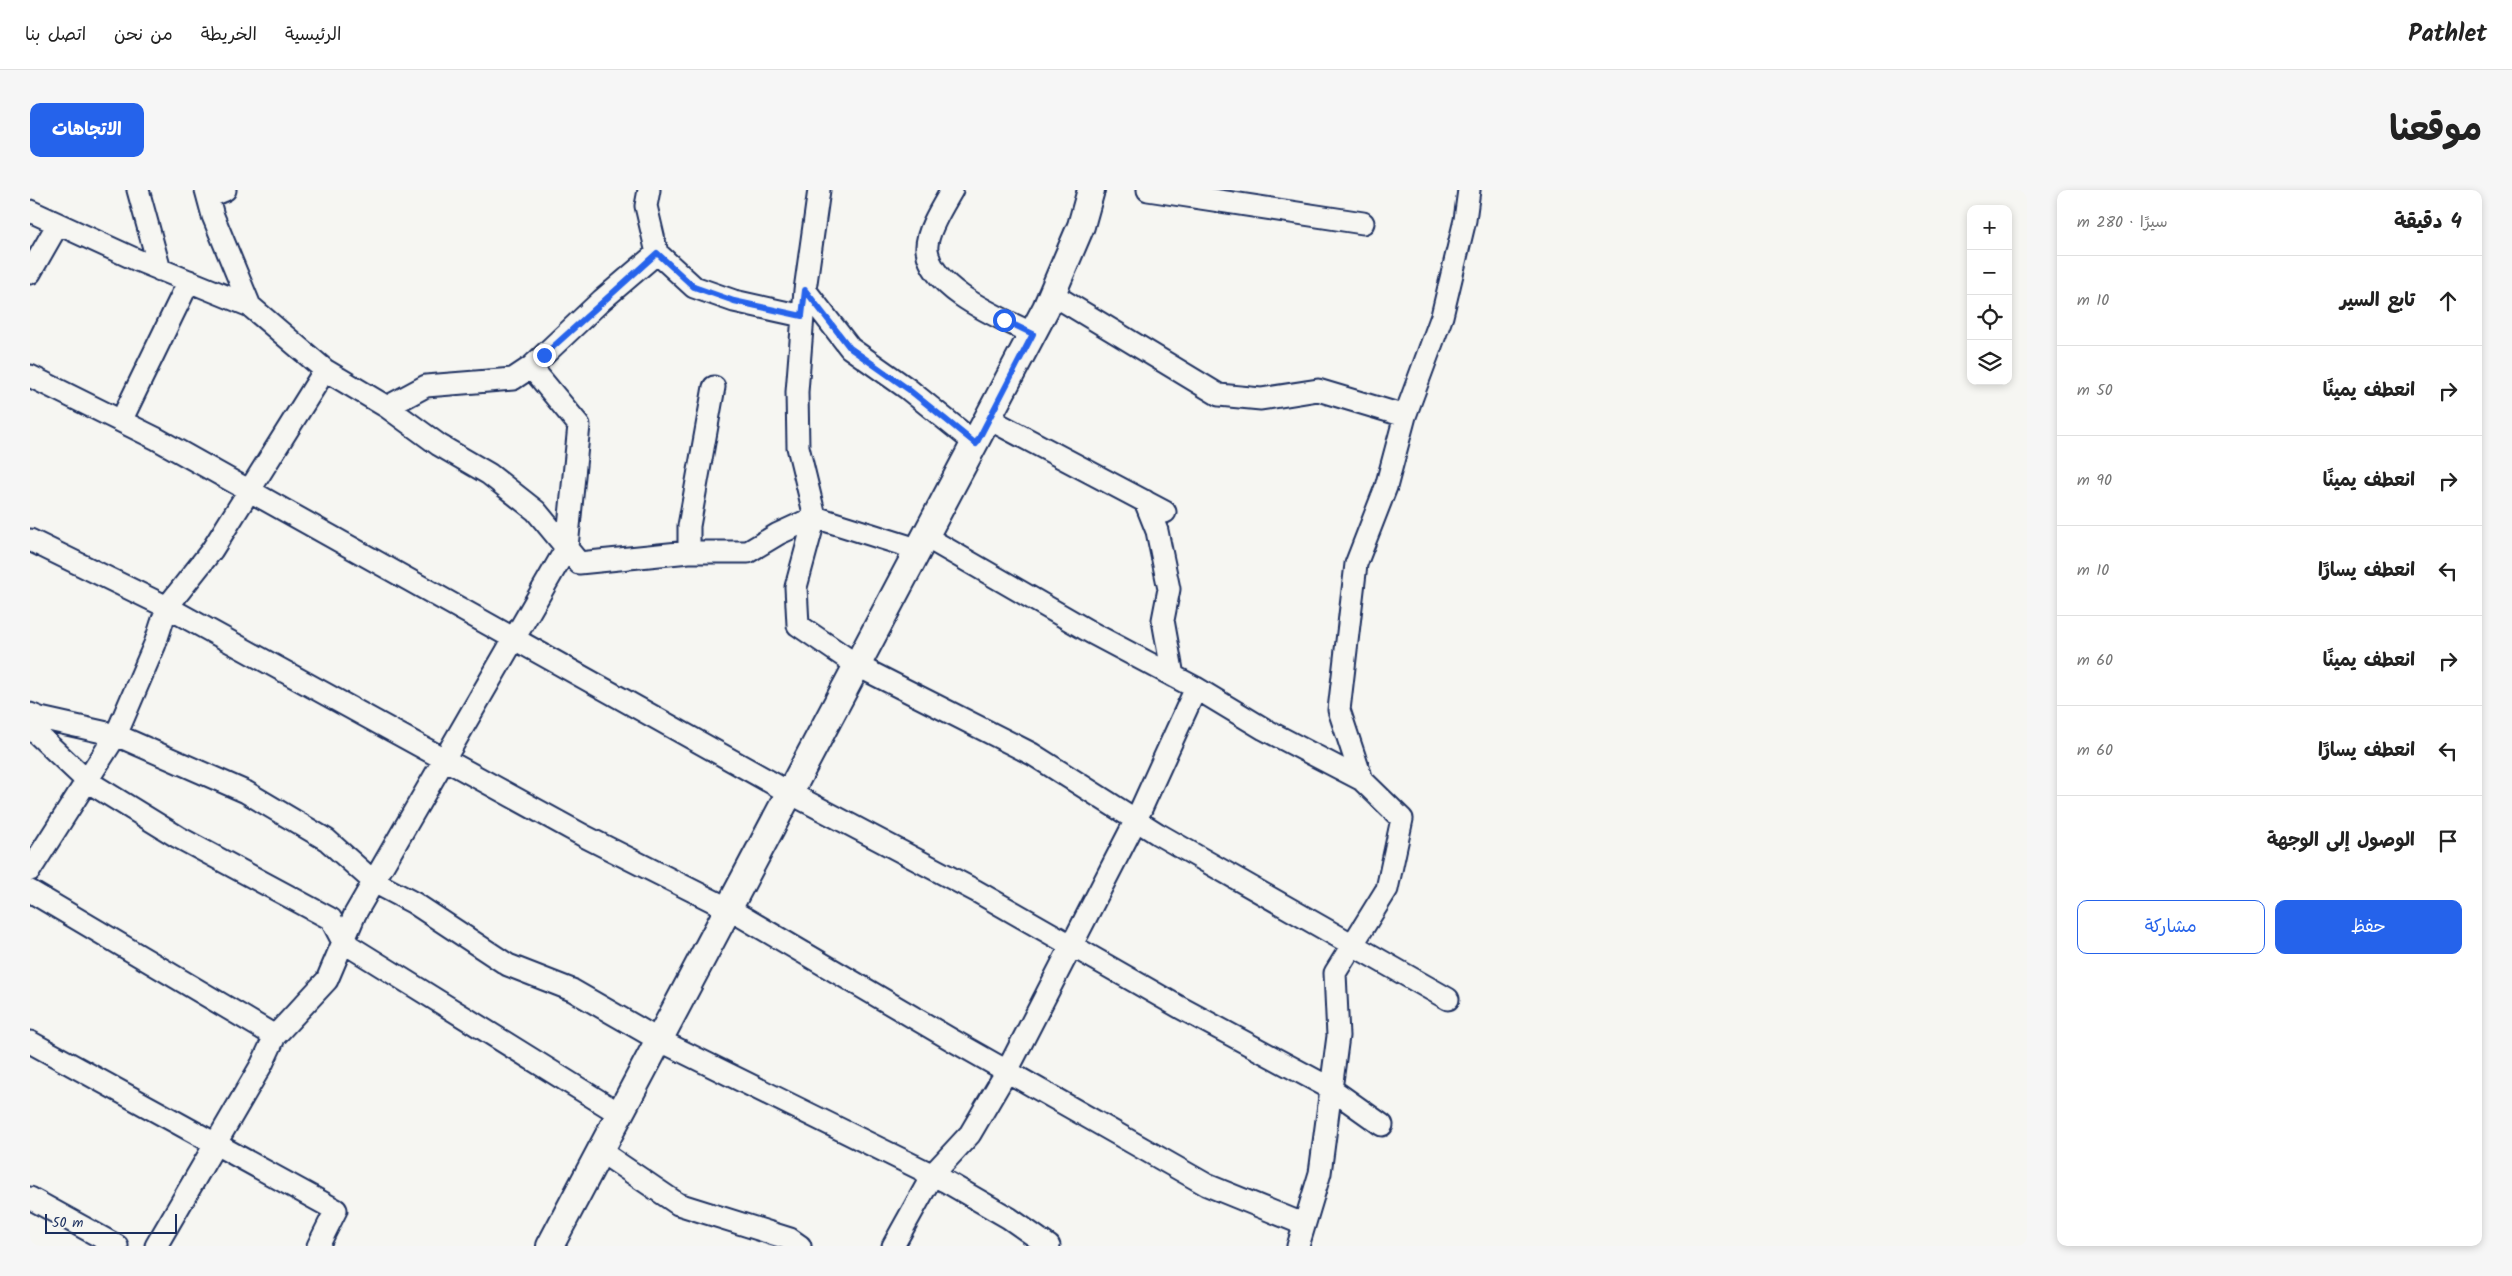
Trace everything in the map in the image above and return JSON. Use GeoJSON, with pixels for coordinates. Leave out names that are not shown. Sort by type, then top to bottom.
{"type":"FeatureCollection","features":[{"type":"Feature","properties":{"kind":"main road"},"geometry":{"type":"LineString","coordinates":[[550,1246],[1033,334],[1081,226],[1091,190]]}},
{"type":"Feature","properties":{"kind":"street"},"geometry":{"type":"LineString","coordinates":[[138,190],[160,270]]}},
{"type":"Feature","properties":{"kind":"street"},"geometry":{"type":"LineString","coordinates":[[649,190],[646,206],[657,253],[694,287],[734,301],[802,316]]}},
{"type":"Feature","properties":{"kind":"street"},"geometry":{"type":"LineString","coordinates":[[819,190],[802,316],[796,392],[798,447],[816,517],[796,587],[798,625],[858,666],[1032,754],[1136,820],[1448,999]]}},
{"type":"Feature","properties":{"kind":"street"},"geometry":{"type":"LineString","coordinates":[[952,190],[934,221],[927,250],[939,278],[976,306],[1033,334]]}},
{"type":"Feature","properties":{"kind":"street"},"geometry":{"type":"LineString","coordinates":[[1148,190],[1364,224]]}},
{"type":"Feature","properties":{"kind":"street"},"geometry":{"type":"LineString","coordinates":[[1362,780],[1340,710],[1356,564],[1386,487],[1405,416],[1442,316],[1465,220],[1469,190]]}},
{"type":"Feature","properties":{"kind":"street"},"geometry":{"type":"LineString","coordinates":[[213,192],[213,216],[250,306]]}},
{"type":"Feature","properties":{"kind":"street"},"geometry":{"type":"LineString","coordinates":[[30,211],[160,270],[250,306],[325,370],[387,407],[439,445],[489,474],[528,505],[578,563],[689,552],[748,552],[778,534],[816,517],[923,543],[1196,688],[1264,729],[1362,780],[1402,819],[1386,890],[1335,973],[1338,1036],[1320,1173],[1303,1224],[1298,1246]]}},
{"type":"Feature","properties":{"kind":"street"},"geometry":{"type":"LineString","coordinates":[[30,273],[58,224]]}},
{"type":"Feature","properties":{"kind":"street"},"geometry":{"type":"LineString","coordinates":[[387,407],[426,386],[514,379],[531,367],[602,300],[657,253]]}},
{"type":"Feature","properties":{"kind":"street"},"geometry":{"type":"LineString","coordinates":[[121,421],[189,281]]}},
{"type":"Feature","properties":{"kind":"street"},"geometry":{"type":"LineString","coordinates":[[805,290],[850,348],[908,389],[976,444]]}},
{"type":"Feature","properties":{"kind":"street"},"geometry":{"type":"LineString","coordinates":[[1052,294],[1219,395],[1261,399],[1318,390],[1405,416]]}},
{"type":"Feature","properties":{"kind":"street"},"geometry":{"type":"LineString","coordinates":[[156,1246],[262,1064],[276,1036],[327,980],[355,914],[567,548],[579,425],[531,367]]}},
{"type":"Feature","properties":{"kind":"street"},"geometry":{"type":"LineString","coordinates":[[30,870],[116,736],[155,644],[167,607],[212,550],[325,370]]}},
{"type":"Feature","properties":{"kind":"street"},"geometry":{"type":"LineString","coordinates":[[30,376],[121,421],[248,490],[790,793],[976,892],[1070,946],[1330,1088],[1382,1125]]}},
{"type":"Feature","properties":{"kind":"street"},"geometry":{"type":"LineString","coordinates":[[689,552],[689,526],[714,387]]}},
{"type":"Feature","properties":{"kind":"street"},"geometry":{"type":"LineString","coordinates":[[989,419],[1165,512]]}},
{"type":"Feature","properties":{"kind":"street"},"geometry":{"type":"LineString","coordinates":[[1145,501],[1157,531],[1169,589],[1163,620],[1173,676]]}},
{"type":"Feature","properties":{"kind":"street"},"geometry":{"type":"LineString","coordinates":[[30,540],[167,607],[586,837],[729,908],[1007,1071],[1207,1185],[1303,1224]]}},
{"type":"Feature","properties":{"kind":"street"},"geometry":{"type":"LineString","coordinates":[[893,1246],[933,1174],[970,1134],[1007,1071],[1136,820],[1196,688]]}},
{"type":"Feature","properties":{"kind":"street"},"geometry":{"type":"LineString","coordinates":[[30,714],[116,736],[246,792],[327,840],[374,882],[414,903],[508,965],[572,990],[659,1040],[933,1174],[1009,1218],[1049,1246]]}},
{"type":"Feature","properties":{"kind":"street"},"geometry":{"type":"LineString","coordinates":[[30,727],[87,781],[178,837],[331,919],[343,942],[620,1114]]}},
{"type":"Feature","properties":{"kind":"street"},"geometry":{"type":"LineString","coordinates":[[30,891],[276,1036]]}},
{"type":"Feature","properties":{"kind":"street"},"geometry":{"type":"LineString","coordinates":[[30,1042],[336,1210],[318,1246]]}},
{"type":"Feature","properties":{"kind":"street"},"geometry":{"type":"LineString","coordinates":[[600,1151],[678,1204],[790,1239],[800,1246]]}},
{"type":"Feature","properties":{"kind":"street"},"geometry":{"type":"LineString","coordinates":[[30,1198],[117,1246]]}},
{"type":"Feature","properties":{"kind":"route"},"geometry":{"type":"LineString","coordinates":[[544,355],[602,300],[657,253],[694,287],[734,301],[802,316],[805,290],[850,348],[908,389],[976,444],[1033,334],[1004,320]]}}]}
